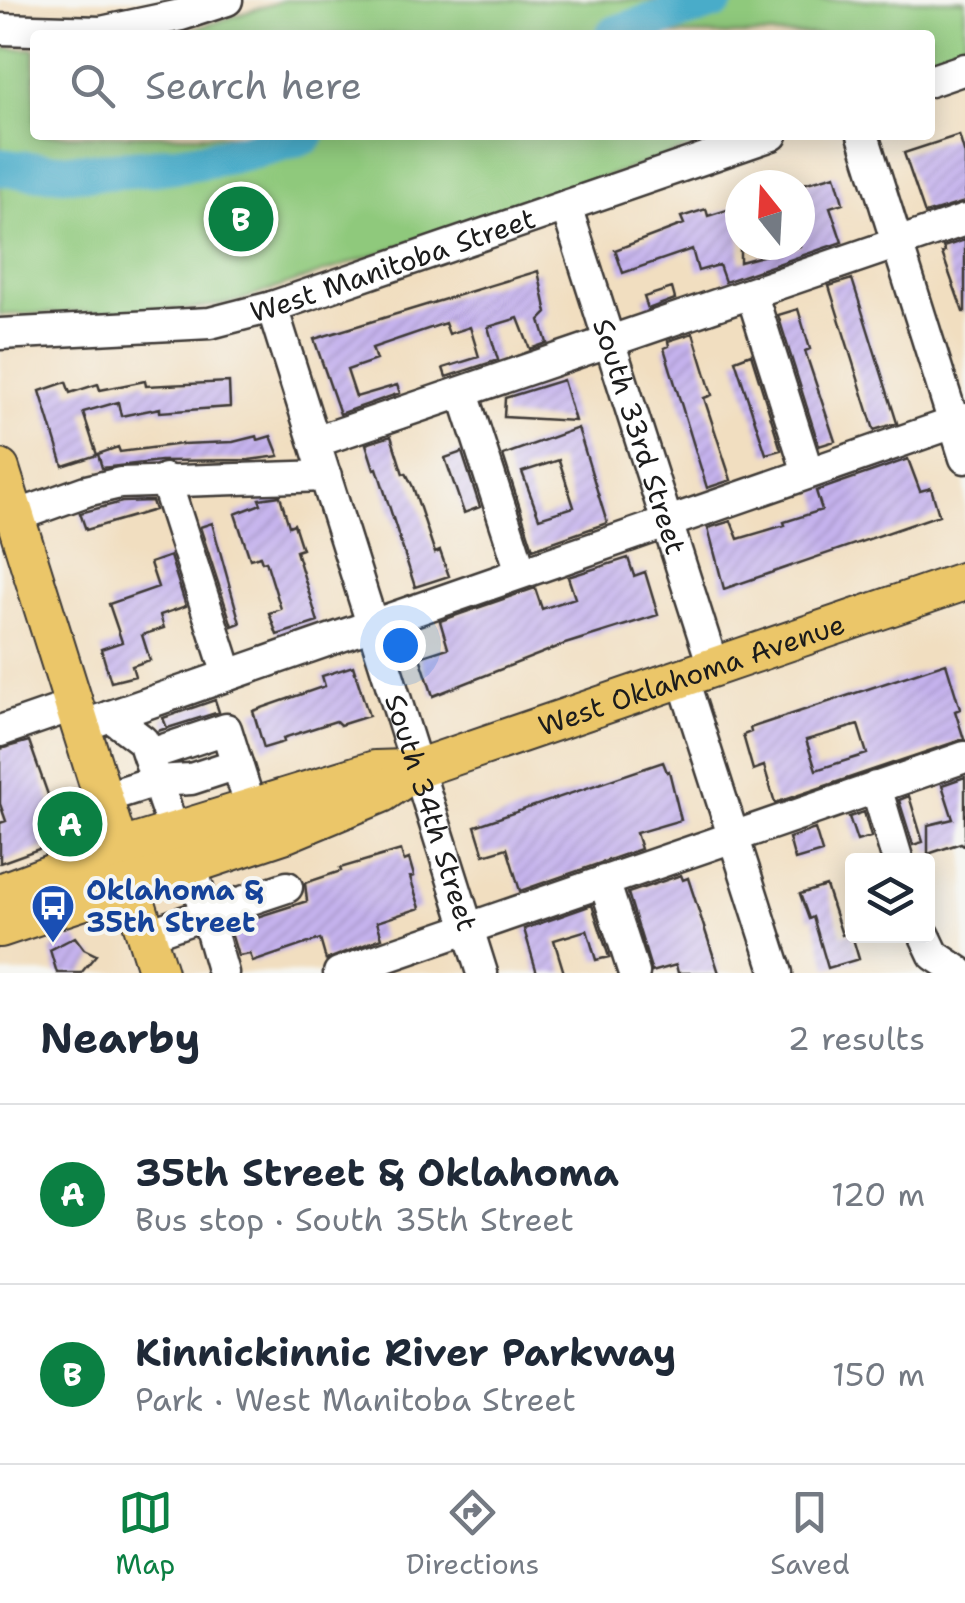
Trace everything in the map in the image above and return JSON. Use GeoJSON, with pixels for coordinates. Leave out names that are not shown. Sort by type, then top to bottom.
{"type":"FeatureCollection","features":[{"type":"Feature","properties":{"kind":"main road"},"geometry":{"type":"LineString","coordinates":[[5,489],[89,716],[102,798],[158,973]]}},
{"type":"Feature","properties":{"kind":"main road","name":"West Oklahoma Avenue"},"geometry":{"type":"LineString","coordinates":[[0,928],[286,833],[382,793],[419,768],[965,580]]}},
{"type":"Feature","properties":{"kind":"main road","name":"West Oklahoma Avenue"},"geometry":{"type":"LineString","coordinates":[[0,893],[118,849],[374,770],[419,768]]}},
{"type":"Feature","properties":{"kind":"street"},"geometry":{"type":"LineString","coordinates":[[107,30],[179,8],[227,0]]}},
{"type":"Feature","properties":{"kind":"street"},"geometry":{"type":"LineString","coordinates":[[0,30],[30,31]]}},
{"type":"Feature","properties":{"kind":"street"},"geometry":{"type":"LineString","coordinates":[[935,79],[965,69]]}},
{"type":"Feature","properties":{"kind":"street","name":"West Manitoba Street"},"geometry":{"type":"LineString","coordinates":[[0,334],[210,323],[272,308],[757,140]]}},
{"type":"Feature","properties":{"kind":"street"},"geometry":{"type":"LineString","coordinates":[[865,140],[959,421],[965,458]]}},
{"type":"Feature","properties":{"kind":"street","name":"South 33rd Street"},"geometry":{"type":"LineString","coordinates":[[566,206],[666,521],[734,835],[777,973]]}},
{"type":"Feature","properties":{"kind":"street"},"geometry":{"type":"LineString","coordinates":[[315,442],[965,220]]}},
{"type":"Feature","properties":{"kind":"street"},"geometry":{"type":"LineString","coordinates":[[752,295],[808,473]]}},
{"type":"Feature","properties":{"kind":"street","name":"South 34th Street"},"geometry":{"type":"LineString","coordinates":[[272,308],[482,973]]}},
{"type":"Feature","properties":{"kind":"street"},"geometry":{"type":"LineString","coordinates":[[464,393],[521,572]]}},
{"type":"Feature","properties":{"kind":"street"},"geometry":{"type":"LineString","coordinates":[[0,731],[89,716],[228,675],[959,421]]}},
{"type":"Feature","properties":{"kind":"street"},"geometry":{"type":"LineString","coordinates":[[5,489],[86,490],[120,482],[165,479],[326,476]]}},
{"type":"Feature","properties":{"kind":"street"},"geometry":{"type":"LineString","coordinates":[[165,479],[228,675]]}},
{"type":"Feature","properties":{"kind":"street"},"geometry":{"type":"LineString","coordinates":[[89,716],[143,741],[174,832]]}},
{"type":"Feature","properties":{"kind":"street"},"geometry":{"type":"LineString","coordinates":[[339,973],[965,757]]}},
{"type":"Feature","properties":{"kind":"street"},"geometry":{"type":"LineString","coordinates":[[102,798],[152,768],[191,779],[238,764],[251,808]]}},
{"type":"Feature","properties":{"kind":"street"},"geometry":{"type":"LineString","coordinates":[[876,788],[896,853]]}},
{"type":"Feature","properties":{"kind":"street"},"geometry":{"type":"LineString","coordinates":[[192,865],[222,973]]}},
{"type":"Feature","properties":{"kind":"street"},"geometry":{"type":"LineString","coordinates":[[604,881],[634,973]]}},
{"type":"Feature","properties":{"kind":"street"},"geometry":{"type":"LineString","coordinates":[[146,935],[287,887]]}},
{"type":"Feature","properties":{"kind":"street"},"geometry":{"type":"LineString","coordinates":[[928,943],[934,955],[961,973]]}},
{"type":"Feature","properties":{"kind":"green space"},"geometry":{"type":"Polygon","coordinates":[[[284,0],[965,0],[965,54],[935,64],[935,30],[191,30],[284,0]]]}},
{"type":"Feature","properties":{"kind":"green space"},"geometry":{"type":"Polygon","coordinates":[[[0,48],[30,49],[30,140],[713,140],[236,302],[191,309],[0,315],[0,48]]]}},
{"type":"Feature","properties":{"kind":"building"},"geometry":{"type":"Polygon","coordinates":[[[959,135],[965,155],[965,202],[925,214],[904,153],[959,135]]]}},
{"type":"Feature","properties":{"kind":"building"},"geometry":{"type":"Polygon","coordinates":[[[835,175],[843,203],[830,207],[842,242],[815,251],[815,181],[835,175]]]}},
{"type":"Feature","properties":{"kind":"building"},"geometry":{"type":"Polygon","coordinates":[[[706,209],[708,216],[725,211],[725,260],[789,260],[725,282],[719,265],[698,271],[692,249],[623,273],[615,250],[684,224],[681,217],[706,209]]]}},
{"type":"Feature","properties":{"kind":"building"},"geometry":{"type":"Polygon","coordinates":[[[965,240],[963,312],[942,253],[943,247],[965,240]]]}},
{"type":"Feature","properties":{"kind":"building"},"geometry":{"type":"Polygon","coordinates":[[[538,271],[547,313],[540,320],[547,343],[530,349],[518,318],[488,327],[498,360],[446,377],[443,368],[479,357],[470,327],[449,334],[445,323],[372,348],[376,360],[347,370],[356,397],[397,385],[400,393],[340,414],[314,339],[538,271]]]}},
{"type":"Feature","properties":{"kind":"building"},"geometry":{"type":"Polygon","coordinates":[[[852,279],[897,423],[874,430],[829,286],[852,279]]]}},
{"type":"Feature","properties":{"kind":"building"},"geometry":{"type":"Polygon","coordinates":[[[672,288],[675,299],[648,309],[644,297],[672,288]]]}},
{"type":"Feature","properties":{"kind":"building"},"geometry":{"type":"Polygon","coordinates":[[[798,309],[810,349],[805,351],[835,441],[819,446],[778,315],[798,309]]]}},
{"type":"Feature","properties":{"kind":"building"},"geometry":{"type":"Polygon","coordinates":[[[693,333],[712,395],[704,398],[731,480],[707,488],[664,348],[669,346],[668,341],[693,333]]]}},
{"type":"Feature","properties":{"kind":"building"},"geometry":{"type":"Polygon","coordinates":[[[751,354],[781,450],[766,454],[735,360],[751,354]]]}},
{"type":"Feature","properties":{"kind":"building"},"geometry":{"type":"Polygon","coordinates":[[[563,380],[575,421],[504,417],[505,398],[563,380]]]}},
{"type":"Feature","properties":{"kind":"building"},"geometry":{"type":"Polygon","coordinates":[[[145,381],[146,386],[229,382],[230,407],[160,412],[160,408],[121,416],[118,402],[83,412],[97,455],[63,466],[40,391],[66,382],[70,393],[98,384],[100,390],[145,381]]]}},
{"type":"Feature","properties":{"kind":"building"},"geometry":{"type":"Polygon","coordinates":[[[578,428],[607,523],[533,549],[503,455],[578,428]],[[559,460],[522,472],[539,518],[574,507],[559,460]]]}},
{"type":"Feature","properties":{"kind":"building"},"geometry":{"type":"Polygon","coordinates":[[[257,436],[258,440],[271,436],[279,456],[160,461],[102,468],[98,454],[118,447],[120,452],[233,442],[257,436]]]}},
{"type":"Feature","properties":{"kind":"building"},"geometry":{"type":"Polygon","coordinates":[[[391,436],[435,553],[440,551],[449,576],[415,587],[366,444],[391,436]]]}},
{"type":"Feature","properties":{"kind":"building"},"geometry":{"type":"Polygon","coordinates":[[[462,452],[480,507],[464,513],[445,458],[462,452]]]}},
{"type":"Feature","properties":{"kind":"building"},"geometry":{"type":"Polygon","coordinates":[[[908,459],[920,491],[931,488],[939,515],[724,589],[708,528],[731,521],[738,539],[785,525],[784,522],[822,510],[816,491],[908,459]]]}},
{"type":"Feature","properties":{"kind":"building"},"geometry":{"type":"Polygon","coordinates":[[[280,496],[289,526],[294,524],[302,549],[296,551],[318,622],[277,635],[269,613],[281,609],[266,561],[262,562],[260,556],[250,559],[235,514],[261,504],[259,499],[280,496]]]}},
{"type":"Feature","properties":{"kind":"building"},"geometry":{"type":"Polygon","coordinates":[[[152,501],[155,510],[86,530],[80,513],[122,502],[152,501]]]}},
{"type":"Feature","properties":{"kind":"building"},"geometry":{"type":"Polygon","coordinates":[[[212,523],[240,623],[232,626],[200,527],[212,523]]]}},
{"type":"Feature","properties":{"kind":"building"},"geometry":{"type":"Polygon","coordinates":[[[170,556],[186,606],[160,615],[164,628],[142,635],[150,660],[132,666],[135,676],[111,682],[101,649],[122,642],[109,604],[158,587],[150,563],[170,556]]]}},
{"type":"Feature","properties":{"kind":"building"},"geometry":{"type":"Polygon","coordinates":[[[628,558],[634,576],[645,572],[658,615],[565,644],[433,696],[420,657],[448,648],[440,621],[535,588],[542,609],[575,598],[568,577],[628,558]]]}},
{"type":"Feature","properties":{"kind":"building"},"geometry":{"type":"Polygon","coordinates":[[[946,663],[960,709],[955,711],[964,739],[775,803],[764,766],[753,770],[743,735],[751,732],[750,728],[946,663]],[[858,725],[806,740],[816,770],[867,754],[858,725]]]}},
{"type":"Feature","properties":{"kind":"building"},"geometry":{"type":"Polygon","coordinates":[[[353,666],[369,716],[340,725],[336,721],[264,748],[253,711],[325,686],[322,676],[353,666]]]}},
{"type":"Feature","properties":{"kind":"building"},"geometry":{"type":"Polygon","coordinates":[[[215,700],[219,712],[158,731],[167,728],[163,718],[215,700]]]}},
{"type":"Feature","properties":{"kind":"building"},"geometry":{"type":"Polygon","coordinates":[[[29,741],[64,840],[0,863],[0,823],[6,821],[0,804],[0,749],[29,741]]]}},
{"type":"Feature","properties":{"kind":"building"},"geometry":{"type":"Polygon","coordinates":[[[663,762],[669,771],[681,820],[636,833],[641,849],[520,891],[507,848],[484,855],[475,826],[663,762]]]}},
{"type":"Feature","properties":{"kind":"building"},"geometry":{"type":"Polygon","coordinates":[[[965,777],[965,846],[961,843],[928,853],[928,825],[953,819],[942,785],[965,777]]]}},
{"type":"Feature","properties":{"kind":"building"},"geometry":{"type":"Polygon","coordinates":[[[909,796],[923,842],[913,845],[899,800],[909,796]]]}},
{"type":"Feature","properties":{"kind":"building"},"geometry":{"type":"Polygon","coordinates":[[[864,812],[871,837],[857,841],[849,817],[864,812]]]}},
{"type":"Feature","properties":{"kind":"building"},"geometry":{"type":"Polygon","coordinates":[[[815,829],[822,852],[795,860],[789,838],[815,829]]]}},
{"type":"Feature","properties":{"kind":"building"},"geometry":{"type":"Polygon","coordinates":[[[401,850],[404,861],[409,859],[420,908],[377,922],[382,938],[326,960],[320,939],[253,962],[250,954],[238,956],[229,926],[307,901],[305,883],[401,850]]]}},
{"type":"Feature","properties":{"kind":"building"},"geometry":{"type":"Polygon","coordinates":[[[681,875],[683,880],[688,878],[719,973],[678,973],[676,965],[652,972],[628,893],[681,875]]]}},
{"type":"Feature","properties":{"kind":"building"},"geometry":{"type":"Polygon","coordinates":[[[826,886],[845,943],[854,943],[859,959],[828,968],[813,917],[809,919],[800,894],[826,886]]]}},
{"type":"Feature","properties":{"kind":"building"},"geometry":{"type":"Polygon","coordinates":[[[592,905],[609,957],[596,960],[587,930],[554,940],[564,973],[537,973],[524,929],[592,905]]]}},
{"type":"Feature","properties":{"kind":"building"},"geometry":{"type":"Polygon","coordinates":[[[75,937],[84,949],[96,955],[81,973],[57,973],[50,950],[75,937]]]}},
{"type":"Feature","properties":{"kind":"waterway"},"geometry":{"type":"LineString","coordinates":[[629,30],[716,0]]}},
{"type":"Feature","properties":{"kind":"waterway"},"geometry":{"type":"LineString","coordinates":[[0,167],[74,172],[154,167],[288,140]]}},
{"type":"Feature","properties":{"kind":"place","name":"Kinnickinnic River Parkway"},"geometry":{"type":"Point","coordinates":[241,219]}},
{"type":"Feature","properties":{"kind":"place","name":"35th Street & Oklahoma"},"geometry":{"type":"Point","coordinates":[70,824]}},
{"type":"Feature","properties":{"kind":"place","name":"Oklahoma & 35th Street"},"geometry":{"type":"Point","coordinates":[53,944]}}]}
